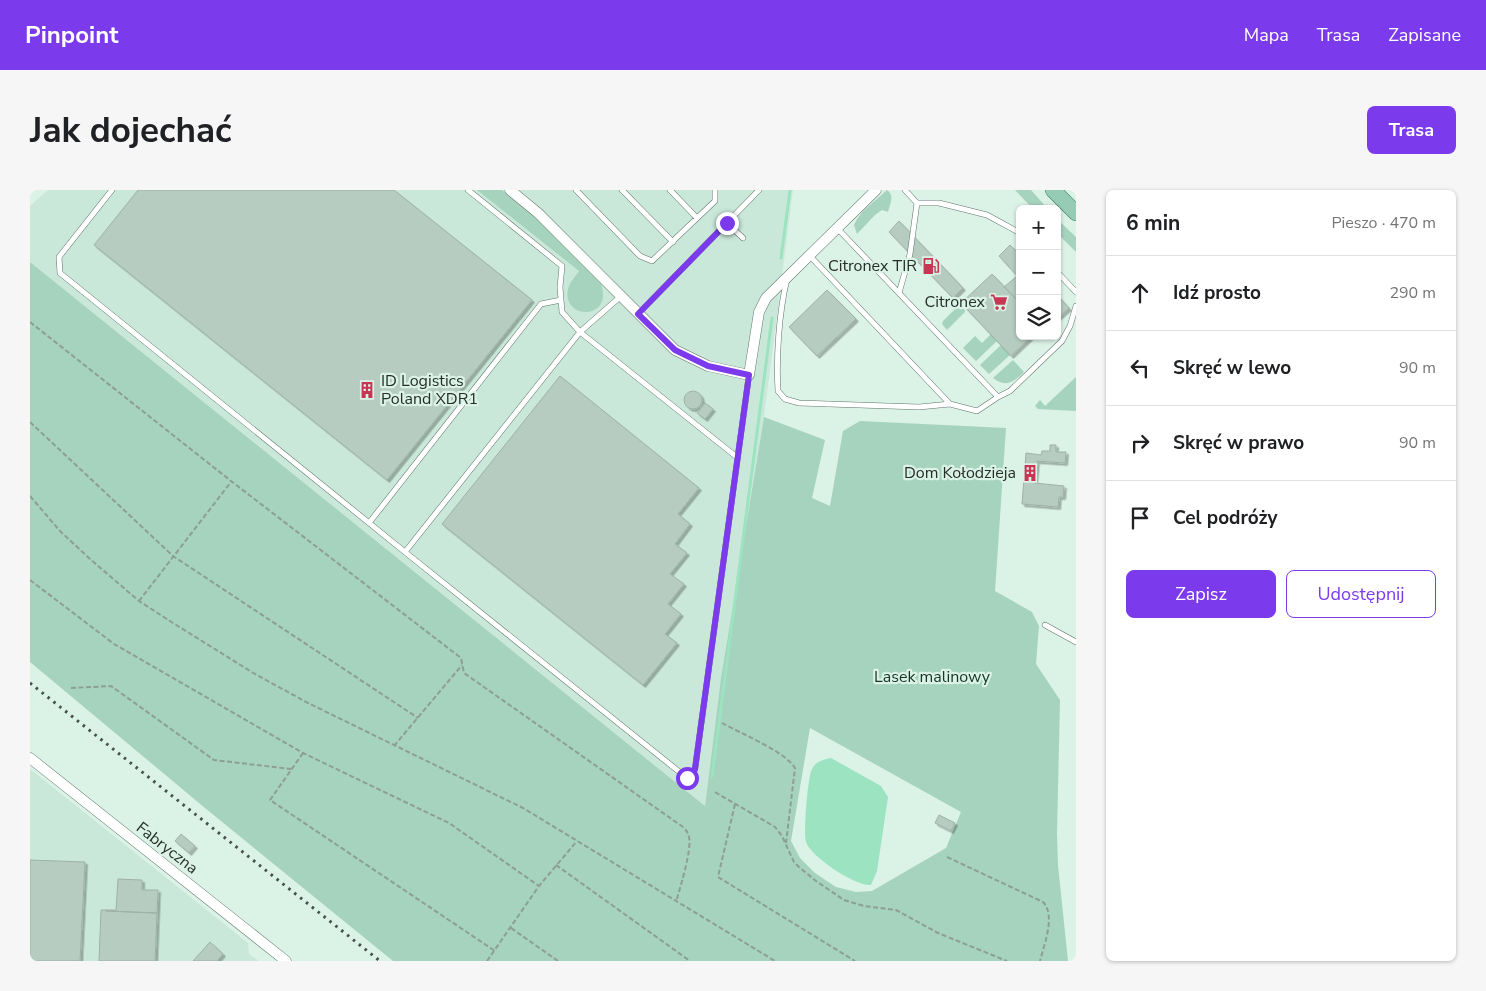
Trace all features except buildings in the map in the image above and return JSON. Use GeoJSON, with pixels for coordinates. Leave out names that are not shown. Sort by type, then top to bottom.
{"type":"FeatureCollection","features":[{"type":"Feature","properties":{"kind":"main road"},"geometry":{"type":"LineString","coordinates":[[1053,190],[1076,213]]}},
{"type":"Feature","properties":{"kind":"street"},"geometry":{"type":"LineString","coordinates":[[510,190],[538,213],[675,350],[708,366],[749,375],[759,312],[766,298],[876,190]]}},
{"type":"Feature","properties":{"kind":"street","name":"Fabryczna"},"geometry":{"type":"LineString","coordinates":[[30,758],[286,961]]}},
{"type":"Feature","properties":{"kind":"lane"},"geometry":{"type":"LineString","coordinates":[[112,190],[59,257],[60,273],[687,778],[692,775],[695,769],[749,375]]}},
{"type":"Feature","properties":{"kind":"lane"},"geometry":{"type":"LineString","coordinates":[[468,190],[562,266],[560,287],[562,312],[580,332],[738,458]]}},
{"type":"Feature","properties":{"kind":"lane"},"geometry":{"type":"LineString","coordinates":[[576,190],[640,256],[652,261],[715,201],[715,190]]}},
{"type":"Feature","properties":{"kind":"lane"},"geometry":{"type":"LineString","coordinates":[[622,190],[672,242]]}},
{"type":"Feature","properties":{"kind":"lane"},"geometry":{"type":"LineString","coordinates":[[670,190],[697,218]]}},
{"type":"Feature","properties":{"kind":"lane"},"geometry":{"type":"LineString","coordinates":[[905,190],[917,203],[940,202],[987,216],[1016,231]]}},
{"type":"Feature","properties":{"kind":"lane"},"geometry":{"type":"LineString","coordinates":[[638,314],[757,191]]}},
{"type":"Feature","properties":{"kind":"lane"},"geometry":{"type":"LineString","coordinates":[[899,293],[910,254],[917,203]]}},
{"type":"Feature","properties":{"kind":"lane"},"geometry":{"type":"LineString","coordinates":[[727,223],[743,238]]}},
{"type":"Feature","properties":{"kind":"lane"},"geometry":{"type":"LineString","coordinates":[[837,228],[998,396]]}},
{"type":"Feature","properties":{"kind":"lane"},"geometry":{"type":"LineString","coordinates":[[809,255],[950,404]]}},
{"type":"Feature","properties":{"kind":"lane"},"geometry":{"type":"LineString","coordinates":[[788,276],[783,296],[776,374],[778,391],[786,399],[800,403],[909,407],[950,404],[978,411],[998,396],[1010,391],[1062,341],[1070,326],[1076,306]]}},
{"type":"Feature","properties":{"kind":"lane"},"geometry":{"type":"LineString","coordinates":[[1061,276],[1076,292]]}},
{"type":"Feature","properties":{"kind":"lane"},"geometry":{"type":"LineString","coordinates":[[405,552],[580,332],[620,297]]}},
{"type":"Feature","properties":{"kind":"lane"},"geometry":{"type":"LineString","coordinates":[[369,523],[541,304],[561,300]]}},
{"type":"Feature","properties":{"kind":"lane"},"geometry":{"type":"LineString","coordinates":[[1045,624],[1076,642]]}},
{"type":"Feature","properties":{"kind":"path"},"geometry":{"type":"LineString","coordinates":[[30,322],[231,481],[461,658],[464,673],[684,826],[690,838],[683,879],[676,902]]}},
{"type":"Feature","properties":{"kind":"path"},"geometry":{"type":"LineString","coordinates":[[30,422],[173,556],[418,718]]}},
{"type":"Feature","properties":{"kind":"path"},"geometry":{"type":"LineString","coordinates":[[139,601],[231,481]]}},
{"type":"Feature","properties":{"kind":"path"},"geometry":{"type":"LineString","coordinates":[[30,496],[60,531],[139,601],[255,674],[394,746],[523,808],[775,961]]}},
{"type":"Feature","properties":{"kind":"path"},"geometry":{"type":"LineString","coordinates":[[30,580],[114,644],[303,753],[449,824],[540,886]]}},
{"type":"Feature","properties":{"kind":"path"},"geometry":{"type":"LineString","coordinates":[[394,746],[462,665]]}},
{"type":"Feature","properties":{"kind":"path"},"geometry":{"type":"LineString","coordinates":[[71,688],[111,686],[214,760],[291,769]]}},
{"type":"Feature","properties":{"kind":"path"},"geometry":{"type":"LineString","coordinates":[[722,723],[776,752],[792,763],[795,768],[786,844]]}},
{"type":"Feature","properties":{"kind":"path"},"geometry":{"type":"LineString","coordinates":[[303,753],[270,800],[495,951]]}},
{"type":"Feature","properties":{"kind":"path"},"geometry":{"type":"LineString","coordinates":[[715,792],[775,827],[799,868],[844,900],[864,906],[896,910],[938,933],[1007,961]]}},
{"type":"Feature","properties":{"kind":"path"},"geometry":{"type":"LineString","coordinates":[[735,804],[718,877],[855,961]]}},
{"type":"Feature","properties":{"kind":"path"},"geometry":{"type":"LineString","coordinates":[[487,961],[540,886],[577,841]]}},
{"type":"Feature","properties":{"kind":"path"},"geometry":{"type":"LineString","coordinates":[[947,857],[1043,902],[1047,906],[1049,912],[1048,930],[1040,961]]}},
{"type":"Feature","properties":{"kind":"path"},"geometry":{"type":"LineString","coordinates":[[556,865],[690,961]]}},
{"type":"Feature","properties":{"kind":"path"},"geometry":{"type":"LineString","coordinates":[[512,928],[558,961]]}},
{"type":"Feature","properties":{"kind":"shaded area"},"geometry":{"type":"Polygon","coordinates":[[[48,190],[793,190],[764,417],[721,678],[705,806],[30,262],[30,206],[48,190]]]}},
{"type":"Feature","properties":{"kind":"shaded area"},"geometry":{"type":"Polygon","coordinates":[[[831,758],[881,786],[888,797],[877,871],[871,885],[855,881],[834,870],[809,848],[806,842],[810,774],[814,766],[823,760],[831,758]]]}},
{"type":"Feature","properties":{"kind":"shaded area"},"geometry":{"type":"Polygon","coordinates":[[[30,769],[248,943],[249,954],[259,961],[30,961],[30,769]]]}},
{"type":"Feature","properties":{"kind":"green space"},"geometry":{"type":"Polygon","coordinates":[[[477,190],[502,190],[526,209],[601,284],[603,296],[600,305],[594,310],[587,312],[579,311],[572,306],[568,299],[568,289],[579,271],[477,190]]]}},
{"type":"Feature","properties":{"kind":"green space"},"geometry":{"type":"Polygon","coordinates":[[[887,190],[891,194],[888,212],[882,210],[857,234],[854,225],[857,219],[863,211],[887,190]]]}},
{"type":"Feature","properties":{"kind":"green space"},"geometry":{"type":"Polygon","coordinates":[[[1015,190],[1031,190],[1044,205],[1029,205],[1015,190]]]}},
{"type":"Feature","properties":{"kind":"green space"},"geometry":{"type":"Polygon","coordinates":[[[1061,223],[1076,237],[1076,252],[1061,237],[1061,223]]]}},
{"type":"Feature","properties":{"kind":"green space","name":"Lasek malinowy"},"geometry":{"type":"Polygon","coordinates":[[[30,262],[705,806],[721,678],[764,417],[825,440],[812,498],[830,506],[843,431],[860,421],[1006,428],[995,591],[1032,612],[1039,626],[1036,664],[1060,700],[1057,834],[1058,865],[1068,961],[393,961],[30,662],[30,262]],[[810,728],[791,841],[800,858],[815,873],[836,887],[856,892],[872,891],[946,848],[961,812],[810,728]]]}},
{"type":"Feature","properties":{"kind":"green space"},"geometry":{"type":"Polygon","coordinates":[[[958,306],[965,310],[965,312],[947,330],[942,324],[943,321],[958,306]]]}},
{"type":"Feature","properties":{"kind":"green space"},"geometry":{"type":"Polygon","coordinates":[[[991,334],[997,341],[976,361],[963,348],[975,336],[982,343],[991,334]]]}},
{"type":"Feature","properties":{"kind":"green space"},"geometry":{"type":"Polygon","coordinates":[[[1001,345],[1010,355],[989,374],[980,365],[1001,345]]]}},
{"type":"Feature","properties":{"kind":"green space"},"geometry":{"type":"Polygon","coordinates":[[[1013,360],[1024,372],[1020,376],[1006,383],[993,378],[1013,360]]]}},
{"type":"Feature","properties":{"kind":"green space"},"geometry":{"type":"Polygon","coordinates":[[[1076,377],[1076,411],[1038,409],[1035,406],[1040,400],[1045,406],[1076,377]]]}},
{"type":"Feature","properties":{"kind":"waterway"},"geometry":{"type":"LineString","coordinates":[[781,258],[790,190]]}},
{"type":"Feature","properties":{"kind":"waterway"},"geometry":{"type":"LineString","coordinates":[[712,776],[772,318]]}},
{"type":"Feature","properties":{"kind":"railway"},"geometry":{"type":"LineString","coordinates":[[30,683],[380,961]]}},
{"type":"Feature","properties":{"kind":"place","name":"Citronex TIR"},"geometry":{"type":"Point","coordinates":[931,266]}},
{"type":"Feature","properties":{"kind":"place","name":"Citronex"},"geometry":{"type":"Point","coordinates":[999,302]}},
{"type":"Feature","properties":{"kind":"place","name":"ID Logistics Poland XDR1"},"geometry":{"type":"Point","coordinates":[367,390]}},
{"type":"Feature","properties":{"kind":"place","name":"Dom Kołodzieja"},"geometry":{"type":"Point","coordinates":[1030,473]}},
{"type":"Feature","properties":{"kind":"route"},"geometry":{"type":"LineString","coordinates":[[687,778],[692,775],[695,769],[749,375],[708,366],[675,350],[638,314],[727,223]]}}]}
